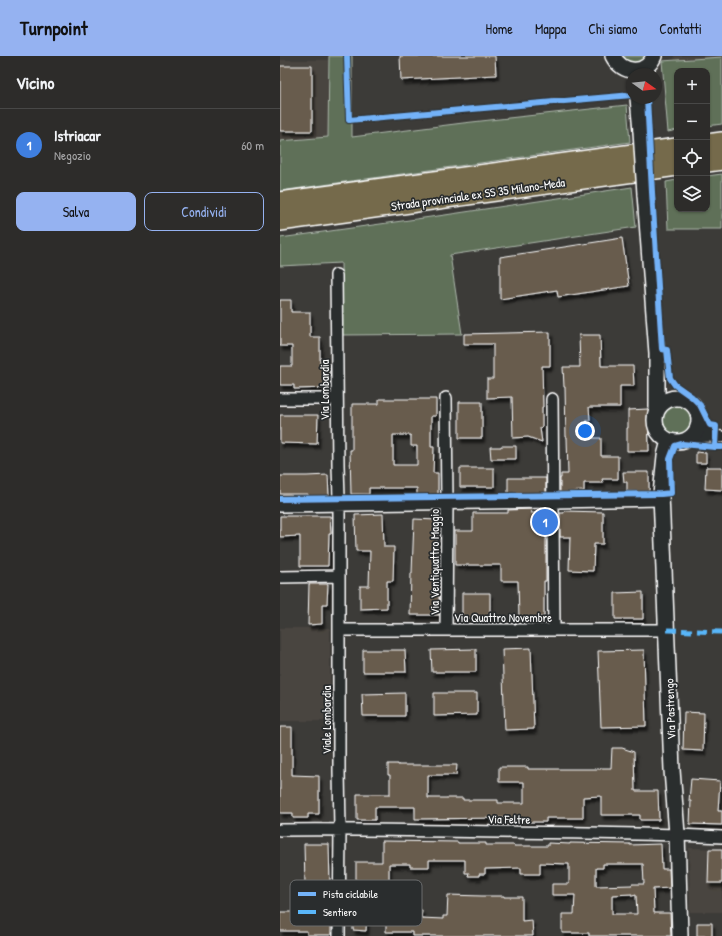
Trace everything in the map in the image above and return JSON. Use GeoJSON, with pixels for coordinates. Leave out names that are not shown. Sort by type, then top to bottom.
{"type":"FeatureCollection","features":[{"type":"Feature","properties":{"kind":"highway"},"geometry":{"type":"LineString","coordinates":[[710,144],[722,142]]}},
{"type":"Feature","properties":{"kind":"highway","name":"Strada provinciale ex SS 35 Milano-Meda"},"geometry":{"type":"LineString","coordinates":[[280,202],[674,148]]}},
{"type":"Feature","properties":{"kind":"highway"},"geometry":{"type":"LineString","coordinates":[[710,162],[722,160]]}},
{"type":"Feature","properties":{"kind":"highway","name":"Strada provinciale ex SS 35 Milano-Meda"},"geometry":{"type":"LineString","coordinates":[[280,221],[674,166]]}},
{"type":"Feature","properties":{"kind":"street"},"geometry":{"type":"LineString","coordinates":[[617,62],[627,70],[644,68],[649,65]]}},
{"type":"Feature","properties":{"kind":"street"},"geometry":{"type":"LineString","coordinates":[[617,62],[626,74]]}},
{"type":"Feature","properties":{"kind":"street"},"geometry":{"type":"LineString","coordinates":[[639,104],[657,353],[657,410],[655,423],[657,430],[662,437],[678,443],[686,441],[697,431],[700,422],[699,414],[697,408],[692,402],[673,392],[666,380],[662,361],[657,353]]}},
{"type":"Feature","properties":{"kind":"street","name":"Via Lombardia"},"geometry":{"type":"LineString","coordinates":[[336,275],[339,505]]}},
{"type":"Feature","properties":{"kind":"street","name":"Via Ventiquattro Maggio"},"geometry":{"type":"LineString","coordinates":[[446,398],[446,630]]}},
{"type":"Feature","properties":{"kind":"street"},"geometry":{"type":"LineString","coordinates":[[657,410],[670,398],[684,398]]}},
{"type":"Feature","properties":{"kind":"street"},"geometry":{"type":"LineString","coordinates":[[280,399],[337,399]]}},
{"type":"Feature","properties":{"kind":"street"},"geometry":{"type":"LineString","coordinates":[[552,399],[554,630]]}},
{"type":"Feature","properties":{"kind":"street"},"geometry":{"type":"LineString","coordinates":[[699,414],[716,437]]}},
{"type":"Feature","properties":{"kind":"street","name":"Via Pastrengo"},"geometry":{"type":"LineString","coordinates":[[657,430],[662,481]]}},
{"type":"Feature","properties":{"kind":"street"},"geometry":{"type":"LineString","coordinates":[[692,437],[716,437]]}},
{"type":"Feature","properties":{"kind":"street","name":"Via Pastrengo"},"geometry":{"type":"LineString","coordinates":[[670,441],[664,456],[661,494],[672,770],[677,834],[680,936]]}},
{"type":"Feature","properties":{"kind":"street"},"geometry":{"type":"LineString","coordinates":[[280,506],[662,500]]}},
{"type":"Feature","properties":{"kind":"street","name":"Viale Lombardia"},"geometry":{"type":"LineString","coordinates":[[339,505],[340,880]]}},
{"type":"Feature","properties":{"kind":"street"},"geometry":{"type":"LineString","coordinates":[[280,577],[339,576]]}},
{"type":"Feature","properties":{"kind":"street","name":"Via Quattro Novembre"},"geometry":{"type":"LineString","coordinates":[[340,630],[667,630]]}},
{"type":"Feature","properties":{"kind":"street","name":"Via Feltre"},"geometry":{"type":"LineString","coordinates":[[280,830],[340,829],[677,834],[722,837]]}},
{"type":"Feature","properties":{"kind":"street","name":"Viale Lombardia"},"geometry":{"type":"LineString","coordinates":[[339,926],[339,936]]}},
{"type":"Feature","properties":{"kind":"shaded area"},"geometry":{"type":"Polygon","coordinates":[[[674,56],[722,56],[722,58],[675,61],[674,56]]]}},
{"type":"Feature","properties":{"kind":"shaded area"},"geometry":{"type":"Polygon","coordinates":[[[280,60],[328,60],[328,137],[280,141],[280,60]]]}},
{"type":"Feature","properties":{"kind":"shaded area"},"geometry":{"type":"Polygon","coordinates":[[[280,628],[330,628],[330,721],[280,721],[280,628]]]}},
{"type":"Feature","properties":{"kind":"shaded area"},"geometry":{"type":"Polygon","coordinates":[[[689,848],[722,849],[722,912],[690,912],[689,848]]]}},
{"type":"Feature","properties":{"kind":"green space"},"geometry":{"type":"Polygon","coordinates":[[[329,56],[352,56],[352,137],[627,105],[630,142],[280,191],[280,141],[328,137],[329,56]]]}},
{"type":"Feature","properties":{"kind":"green space"},"geometry":{"type":"Polygon","coordinates":[[[621,56],[647,56],[641,62],[634,64],[621,56]]]}},
{"type":"Feature","properties":{"kind":"green space"},"geometry":{"type":"Polygon","coordinates":[[[722,57],[722,124],[710,126],[710,68],[674,68],[674,131],[668,132],[662,61],[722,57]]]}},
{"type":"Feature","properties":{"kind":"green space"},"geometry":{"type":"Polygon","coordinates":[[[722,174],[722,229],[668,229],[666,182],[674,181],[674,212],[710,212],[710,176],[722,174]]]}},
{"type":"Feature","properties":{"kind":"green space"},"geometry":{"type":"Polygon","coordinates":[[[632,187],[636,227],[450,255],[462,334],[342,335],[341,263],[280,266],[280,238],[632,187]]]}},
{"type":"Feature","properties":{"kind":"green space"},"geometry":{"type":"Polygon","coordinates":[[[678,406],[684,407],[692,415],[692,427],[684,435],[678,436],[672,435],[664,427],[663,421],[664,415],[672,407],[678,406]]]}},
{"type":"Feature","properties":{"kind":"building"},"geometry":{"type":"Polygon","coordinates":[[[400,56],[495,56],[496,75],[401,80],[400,56]]]}},
{"type":"Feature","properties":{"kind":"building"},"geometry":{"type":"Polygon","coordinates":[[[280,66],[312,66],[312,131],[280,131],[280,66]]]}},
{"type":"Feature","properties":{"kind":"building"},"geometry":{"type":"Polygon","coordinates":[[[622,238],[629,286],[558,297],[557,290],[500,299],[500,257],[622,238]]]}},
{"type":"Feature","properties":{"kind":"building"},"geometry":{"type":"Polygon","coordinates":[[[280,300],[291,300],[291,312],[310,312],[310,337],[320,337],[320,364],[329,364],[329,388],[294,389],[294,385],[280,385],[280,366],[292,366],[292,346],[280,346],[280,300]]]}},
{"type":"Feature","properties":{"kind":"building"},"geometry":{"type":"Polygon","coordinates":[[[550,332],[550,366],[542,366],[543,407],[542,426],[540,428],[542,442],[528,437],[513,438],[512,397],[487,398],[487,379],[493,379],[493,344],[464,344],[464,334],[550,332]]]}},
{"type":"Feature","properties":{"kind":"building"},"geometry":{"type":"Polygon","coordinates":[[[579,335],[600,335],[601,366],[633,366],[634,386],[620,386],[620,407],[589,407],[590,420],[587,420],[587,438],[601,438],[601,456],[618,456],[618,479],[602,479],[603,483],[584,483],[584,491],[560,492],[561,474],[568,474],[563,367],[580,367],[579,335]]]}},
{"type":"Feature","properties":{"kind":"building"},"geometry":{"type":"Polygon","coordinates":[[[379,399],[436,399],[436,416],[431,416],[431,447],[434,447],[433,473],[438,473],[438,495],[417,495],[417,488],[369,488],[369,494],[351,494],[350,450],[352,450],[352,404],[379,404],[379,399]],[[393,435],[393,465],[417,465],[417,446],[411,446],[411,435],[393,435]]]}},
{"type":"Feature","properties":{"kind":"building"},"geometry":{"type":"Polygon","coordinates":[[[459,402],[482,402],[482,438],[459,438],[459,402]]]}},
{"type":"Feature","properties":{"kind":"building"},"geometry":{"type":"Polygon","coordinates":[[[648,409],[649,451],[627,451],[628,410],[648,409]]]}},
{"type":"Feature","properties":{"kind":"building"},"geometry":{"type":"Polygon","coordinates":[[[280,415],[318,415],[317,444],[280,443],[280,415]]]}},
{"type":"Feature","properties":{"kind":"building"},"geometry":{"type":"Polygon","coordinates":[[[516,446],[516,459],[491,459],[490,447],[516,446]]]}},
{"type":"Feature","properties":{"kind":"building"},"geometry":{"type":"Polygon","coordinates":[[[696,452],[706,453],[706,463],[696,463],[696,452]]]}},
{"type":"Feature","properties":{"kind":"building"},"geometry":{"type":"Polygon","coordinates":[[[706,467],[722,467],[722,490],[705,489],[706,467]]]}},
{"type":"Feature","properties":{"kind":"building"},"geometry":{"type":"Polygon","coordinates":[[[460,468],[494,468],[494,487],[460,487],[460,468]]]}},
{"type":"Feature","properties":{"kind":"building"},"geometry":{"type":"Polygon","coordinates":[[[623,472],[649,472],[649,491],[627,491],[627,482],[624,482],[623,472]]]}},
{"type":"Feature","properties":{"kind":"building"},"geometry":{"type":"Polygon","coordinates":[[[328,475],[329,496],[308,497],[308,494],[280,494],[280,476],[328,475]]]}},
{"type":"Feature","properties":{"kind":"building"},"geometry":{"type":"Polygon","coordinates":[[[508,478],[546,478],[546,495],[508,496],[508,478]]]}},
{"type":"Feature","properties":{"kind":"building"},"geometry":{"type":"Polygon","coordinates":[[[532,509],[531,513],[546,513],[546,581],[544,581],[544,617],[519,618],[518,581],[501,581],[501,565],[455,565],[455,531],[473,531],[473,513],[508,513],[508,510],[532,509]]]}},
{"type":"Feature","properties":{"kind":"building"},"geometry":{"type":"Polygon","coordinates":[[[564,511],[603,512],[603,544],[594,544],[593,571],[569,570],[570,537],[560,537],[560,513],[564,513],[564,511]]]}},
{"type":"Feature","properties":{"kind":"building"},"geometry":{"type":"Polygon","coordinates":[[[383,514],[384,547],[394,547],[393,581],[387,581],[387,608],[360,609],[360,586],[369,586],[370,551],[356,551],[355,515],[383,514]]]}},
{"type":"Feature","properties":{"kind":"building"},"geometry":{"type":"Polygon","coordinates":[[[280,516],[330,516],[331,534],[329,534],[328,566],[300,566],[300,536],[280,537],[280,516]]]}},
{"type":"Feature","properties":{"kind":"building"},"geometry":{"type":"Polygon","coordinates":[[[414,519],[437,520],[436,574],[439,574],[439,615],[410,615],[414,519]]]}},
{"type":"Feature","properties":{"kind":"building"},"geometry":{"type":"Polygon","coordinates":[[[309,584],[328,584],[327,604],[322,604],[322,624],[308,625],[309,584]]]}},
{"type":"Feature","properties":{"kind":"building"},"geometry":{"type":"Polygon","coordinates":[[[643,592],[643,619],[615,619],[615,593],[643,592]]]}},
{"type":"Feature","properties":{"kind":"building"},"geometry":{"type":"Polygon","coordinates":[[[462,593],[490,593],[490,618],[462,618],[462,593]]]}},
{"type":"Feature","properties":{"kind":"building"},"geometry":{"type":"Polygon","coordinates":[[[531,648],[534,729],[505,730],[502,649],[531,648]]]}},
{"type":"Feature","properties":{"kind":"building"},"geometry":{"type":"Polygon","coordinates":[[[476,649],[476,672],[432,672],[431,650],[476,649]]]}},
{"type":"Feature","properties":{"kind":"building"},"geometry":{"type":"Polygon","coordinates":[[[363,650],[405,650],[406,672],[363,672],[363,650]]]}},
{"type":"Feature","properties":{"kind":"building"},"geometry":{"type":"Polygon","coordinates":[[[644,650],[646,726],[601,727],[598,651],[644,650]]]}},
{"type":"Feature","properties":{"kind":"building"},"geometry":{"type":"Polygon","coordinates":[[[405,693],[405,716],[363,716],[362,694],[405,693]]]}},
{"type":"Feature","properties":{"kind":"building"},"geometry":{"type":"Polygon","coordinates":[[[434,693],[477,693],[477,715],[434,716],[434,693]]]}},
{"type":"Feature","properties":{"kind":"building"},"geometry":{"type":"Polygon","coordinates":[[[684,712],[704,713],[703,751],[683,750],[684,712]]]}},
{"type":"Feature","properties":{"kind":"building"},"geometry":{"type":"Polygon","coordinates":[[[280,727],[292,727],[292,775],[319,776],[319,814],[308,814],[308,818],[293,818],[293,813],[280,813],[280,727]]]}},
{"type":"Feature","properties":{"kind":"building"},"geometry":{"type":"Polygon","coordinates":[[[612,748],[622,748],[634,752],[635,791],[658,791],[659,820],[640,820],[640,815],[601,815],[601,796],[583,797],[583,818],[546,818],[546,822],[505,822],[505,818],[415,819],[415,807],[375,807],[375,820],[357,820],[357,794],[390,794],[390,775],[388,775],[388,764],[457,765],[456,775],[428,775],[428,798],[463,798],[463,800],[498,800],[498,803],[524,803],[524,782],[499,782],[499,767],[528,767],[528,769],[611,768],[612,748]]]}},
{"type":"Feature","properties":{"kind":"building"},"geometry":{"type":"Polygon","coordinates":[[[691,779],[720,781],[718,811],[722,811],[722,825],[690,824],[691,801],[689,801],[691,779]]]}},
{"type":"Feature","properties":{"kind":"building"},"geometry":{"type":"Polygon","coordinates":[[[382,841],[486,843],[486,845],[514,846],[548,846],[548,843],[630,845],[661,844],[662,869],[669,869],[670,888],[653,889],[654,913],[670,913],[671,936],[589,936],[589,933],[562,933],[562,914],[574,914],[575,895],[552,895],[552,884],[569,884],[569,864],[540,863],[540,874],[521,874],[521,868],[485,869],[485,874],[479,874],[479,876],[468,876],[469,873],[465,873],[465,860],[429,860],[429,867],[410,867],[410,864],[389,864],[389,880],[356,880],[356,862],[382,862],[382,841]],[[603,864],[603,868],[596,868],[596,886],[644,884],[643,864],[603,864]],[[632,894],[612,895],[612,914],[637,914],[636,895],[632,896],[632,894]]]}},
{"type":"Feature","properties":{"kind":"building"},"geometry":{"type":"Polygon","coordinates":[[[304,844],[329,844],[330,880],[305,880],[304,844]]]}},
{"type":"Feature","properties":{"kind":"building"},"geometry":{"type":"Polygon","coordinates":[[[709,849],[722,849],[722,883],[708,883],[709,849]]]}},
{"type":"Feature","properties":{"kind":"building"},"geometry":{"type":"Polygon","coordinates":[[[448,895],[522,897],[522,921],[532,920],[533,936],[412,936],[412,932],[386,932],[386,926],[422,926],[422,918],[443,919],[443,916],[447,916],[448,895]]]}},
{"type":"Feature","properties":{"kind":"building"},"geometry":{"type":"Polygon","coordinates":[[[280,912],[290,912],[290,926],[331,926],[331,935],[307,935],[307,931],[280,931],[280,912]]]}},
{"type":"Feature","properties":{"kind":"building"},"geometry":{"type":"Polygon","coordinates":[[[697,923],[712,923],[712,936],[697,936],[697,923]]]}},
{"type":"Feature","properties":{"kind":"building"},"geometry":{"type":"Polygon","coordinates":[[[353,926],[366,926],[366,931],[353,930],[353,926]]]}},
{"type":"Feature","properties":{"kind":"marked path"},"geometry":{"type":"LineString","coordinates":[[667,630],[722,632]]}},
{"type":"Feature","properties":{"kind":"cycle path"},"geometry":{"type":"LineString","coordinates":[[347,56],[349,120],[626,96]]}},
{"type":"Feature","properties":{"kind":"cycle path"},"geometry":{"type":"LineString","coordinates":[[647,104],[662,349],[667,350],[670,378],[675,385],[692,397],[700,405],[710,425],[716,426],[715,447],[722,447]]}},
{"type":"Feature","properties":{"kind":"cycle path"},"geometry":{"type":"LineString","coordinates":[[280,499],[671,493],[670,459],[675,446],[682,444],[715,447]]}},
{"type":"Feature","properties":{"kind":"place","name":"Istriacar"},"geometry":{"type":"Point","coordinates":[545,522]}}]}
